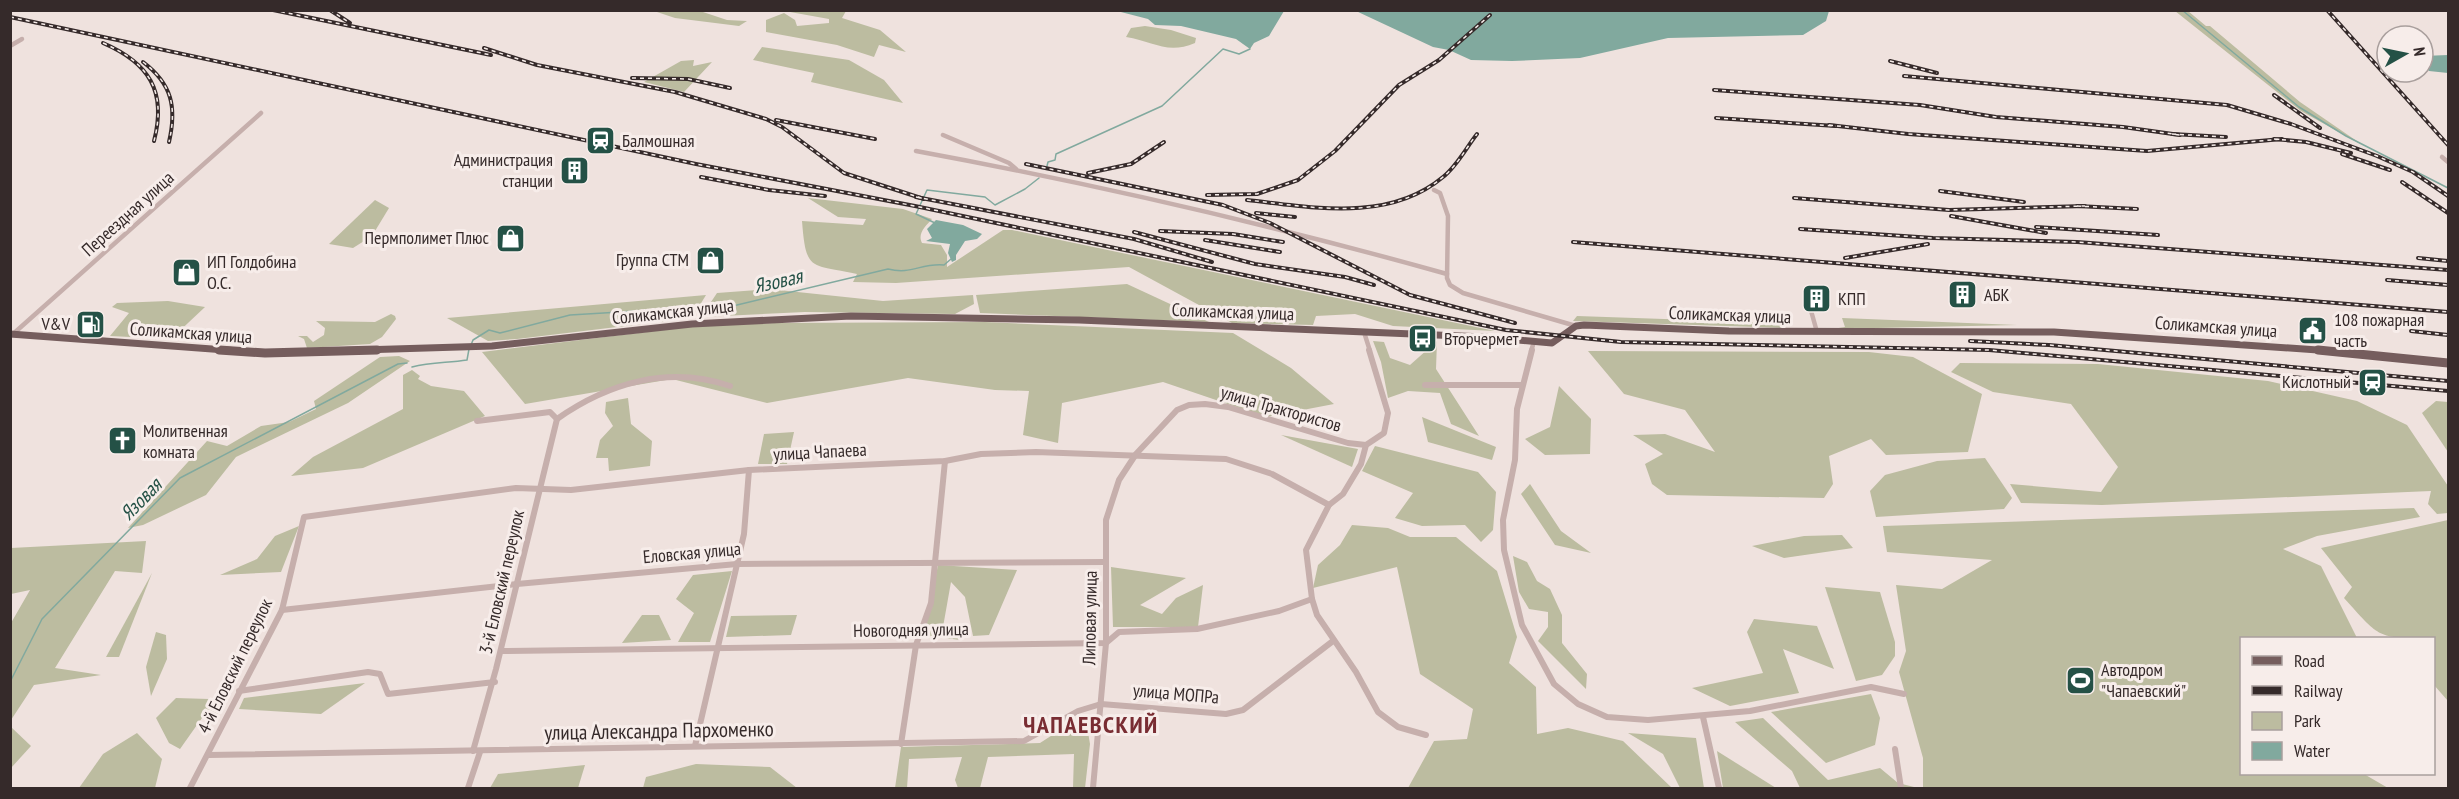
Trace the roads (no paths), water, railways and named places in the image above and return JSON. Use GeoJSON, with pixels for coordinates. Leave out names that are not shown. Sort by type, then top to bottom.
{"type":"FeatureCollection","features":[{"type":"Feature","properties":{"kind":"main road","name":"Соликамская улица"},"geometry":{"type":"LineString","coordinates":[[12,334],[265,353],[450,349],[692,324],[770,318],[851,316],[1079,321],[1484,337],[1534,342],[1558,341],[1576,326],[1817,332],[2054,332],[2282,346],[2448,363]]}},
{"type":"Feature","properties":{"kind":"street"},"geometry":{"type":"LineString","coordinates":[[10,46],[22,39]]}},
{"type":"Feature","properties":{"kind":"street","name":"Переездная улица"},"geometry":{"type":"LineString","coordinates":[[12,334],[261,113]]}},
{"type":"Feature","properties":{"kind":"street"},"geometry":{"type":"LineString","coordinates":[[943,135],[1009,163],[1018,170]]}},
{"type":"Feature","properties":{"kind":"street"},"geometry":{"type":"LineString","coordinates":[[916,151],[1018,170],[1257,225],[1288,230],[1375,256],[1447,274]]}},
{"type":"Feature","properties":{"kind":"street"},"geometry":{"type":"LineString","coordinates":[[2442,157],[2448,162]]}},
{"type":"Feature","properties":{"kind":"street"},"geometry":{"type":"LineString","coordinates":[[1441,186],[1440,194],[1448,216],[1447,274],[1450,285],[1463,293],[1576,326]]}},
{"type":"Feature","properties":{"kind":"street"},"geometry":{"type":"LineString","coordinates":[[1434,190],[1440,194]]}},
{"type":"Feature","properties":{"kind":"street"},"geometry":{"type":"LineString","coordinates":[[1808,300],[1817,332]]}},
{"type":"Feature","properties":{"kind":"street"},"geometry":{"type":"LineString","coordinates":[[1364,332],[1389,413],[1384,433],[1366,445],[1361,464],[1343,494],[1329,505],[1306,550],[1312,599],[1317,615],[1332,641],[1356,672],[1378,712],[1398,727],[1426,735]]}},
{"type":"Feature","properties":{"kind":"street"},"geometry":{"type":"LineString","coordinates":[[1534,342],[1521,386],[1515,460],[1503,520],[1504,550],[1510,583],[1522,625],[1554,684],[1578,704],[1607,717],[1648,720],[1703,717],[1749,711],[1871,687],[1904,694]]}},
{"type":"Feature","properties":{"kind":"street"},"geometry":{"type":"LineString","coordinates":[[477,421],[537,411],[550,411],[557,419],[571,407],[639,382],[668,377],[702,377],[730,386]]}},
{"type":"Feature","properties":{"kind":"street"},"geometry":{"type":"LineString","coordinates":[[1425,385],[1521,386]]}},
{"type":"Feature","properties":{"kind":"street","name":"улица Трактористов"},"geometry":{"type":"LineString","coordinates":[[1136,454],[1177,410],[1189,405],[1204,404],[1228,407],[1348,444],[1366,445]]}},
{"type":"Feature","properties":{"kind":"street","name":"3-й Еловский переулок"},"geometry":{"type":"LineString","coordinates":[[477,751],[538,489],[557,419]]}},
{"type":"Feature","properties":{"kind":"street","name":"улица Чапаева"},"geometry":{"type":"LineString","coordinates":[[304,517],[393,504],[436,501],[516,488],[571,490],[749,470],[945,461],[954,456],[977,455],[1136,454],[1154,458],[1211,457],[1285,478],[1329,505]]}},
{"type":"Feature","properties":{"kind":"street","name":"Липовая улица"},"geometry":{"type":"LineString","coordinates":[[1093,789],[1106,643],[1106,520],[1119,480],[1136,454]]}},
{"type":"Feature","properties":{"kind":"street"},"geometry":{"type":"LineString","coordinates":[[901,744],[916,645],[931,603],[945,461]]}},
{"type":"Feature","properties":{"kind":"street"},"geometry":{"type":"LineString","coordinates":[[695,747],[744,534],[749,470]]}},
{"type":"Feature","properties":{"kind":"street","name":"4-й Еловский переулок"},"geometry":{"type":"LineString","coordinates":[[190,789],[282,610],[304,517]]}},
{"type":"Feature","properties":{"kind":"street","name":"Еловская улица"},"geometry":{"type":"LineString","coordinates":[[282,610],[517,584],[737,564],[1106,561]]}},
{"type":"Feature","properties":{"kind":"street","name":"Новогодняя улица"},"geometry":{"type":"LineString","coordinates":[[502,651],[1106,643],[1119,632],[1197,629],[1279,611],[1312,599]]}},
{"type":"Feature","properties":{"kind":"street","name":"улица МОПРа"},"geometry":{"type":"LineString","coordinates":[[1101,704],[1226,714],[1248,707],[1332,641]]}},
{"type":"Feature","properties":{"kind":"street"},"geometry":{"type":"LineString","coordinates":[[239,691],[293,685],[369,672],[380,674],[388,694],[495,681]]}},
{"type":"Feature","properties":{"kind":"street","name":"улица Александра Пархоменко"},"geometry":{"type":"LineString","coordinates":[[209,755],[1024,741],[1078,711],[1101,704]]}},
{"type":"Feature","properties":{"kind":"street"},"geometry":{"type":"LineString","coordinates":[[1703,717],[1719,789]]}},
{"type":"Feature","properties":{"kind":"street"},"geometry":{"type":"LineString","coordinates":[[1895,749],[1901,789]]}},
{"type":"Feature","properties":{"kind":"street"},"geometry":{"type":"LineString","coordinates":[[468,789],[477,751]]}},
{"type":"Feature","properties":{"kind":"water"},"geometry":{"type":"Polygon","coordinates":[[[1117,11],[1284,11],[1269,36],[1254,43],[1250,49],[1236,39],[1181,26],[1155,25],[1148,19],[1117,11]]]}},
{"type":"Feature","properties":{"kind":"water"},"geometry":{"type":"Polygon","coordinates":[[[1356,11],[1829,11],[1826,21],[1803,35],[1668,38],[1580,58],[1512,61],[1471,60],[1449,50],[1433,47],[1356,11]]]}},
{"type":"Feature","properties":{"kind":"water"},"geometry":{"type":"Polygon","coordinates":[[[2448,55],[2448,73],[2435,72],[2435,56],[2448,55]]]}},
{"type":"Feature","properties":{"kind":"water"},"geometry":{"type":"Polygon","coordinates":[[[936,220],[963,225],[982,234],[977,239],[965,241],[956,255],[956,260],[952,262],[948,253],[950,244],[926,241],[932,238],[927,229],[936,220]]]}},
{"type":"Feature","properties":{"kind":"waterway"},"geometry":{"type":"LineString","coordinates":[[2182,10],[2299,107],[2346,136],[2448,188]]}},
{"type":"Feature","properties":{"kind":"waterway","name":"Язовая"},"geometry":{"type":"LineString","coordinates":[[1047,166],[1048,162],[1055,160],[1056,154],[1162,106],[1223,49],[1239,54],[1250,49]]}},
{"type":"Feature","properties":{"kind":"waterway","name":"Язовая"},"geometry":{"type":"LineString","coordinates":[[935,223],[916,214],[927,190],[985,197],[995,205],[1025,189],[1039,178]]}},
{"type":"Feature","properties":{"kind":"waterway","name":"Язовая"},"geometry":{"type":"LineString","coordinates":[[471,345],[473,340],[489,330],[500,333],[570,315],[737,305],[888,269],[904,271],[944,265],[951,259]]}},
{"type":"Feature","properties":{"kind":"waterway","name":"Язовая"},"geometry":{"type":"LineString","coordinates":[[412,367],[467,360],[469,349]]}},
{"type":"Feature","properties":{"kind":"waterway","name":"Язовая"},"geometry":{"type":"LineString","coordinates":[[10,682],[42,619],[180,478],[398,364],[407,363]]}},
{"type":"Feature","properties":{"kind":"railway"},"geometry":{"type":"LineString","coordinates":[[273,10],[491,55]]}},
{"type":"Feature","properties":{"kind":"railway"},"geometry":{"type":"LineString","coordinates":[[330,10],[350,23]]}},
{"type":"Feature","properties":{"kind":"railway"},"geometry":{"type":"LineString","coordinates":[[2327,10],[2448,145]]}},
{"type":"Feature","properties":{"kind":"railway"},"geometry":{"type":"LineString","coordinates":[[1207,195],[1257,194],[1298,180],[1335,151],[1399,85],[1439,60],[1490,15]]}},
{"type":"Feature","properties":{"kind":"railway"},"geometry":{"type":"LineString","coordinates":[[10,17],[696,164],[915,206],[1506,330],[1621,342],[1989,350],[2448,391]]}},
{"type":"Feature","properties":{"kind":"railway"},"geometry":{"type":"LineString","coordinates":[[103,43],[132,60],[151,81],[158,107],[154,141]]}},
{"type":"Feature","properties":{"kind":"railway"},"geometry":{"type":"LineString","coordinates":[[484,48],[537,65],[675,92],[766,119],[782,127],[844,173],[921,198]]}},
{"type":"Feature","properties":{"kind":"railway"},"geometry":{"type":"LineString","coordinates":[[1890,61],[1937,73]]}},
{"type":"Feature","properties":{"kind":"railway"},"geometry":{"type":"LineString","coordinates":[[143,62],[160,79],[170,97],[172,118],[169,142]]}},
{"type":"Feature","properties":{"kind":"railway"},"geometry":{"type":"LineString","coordinates":[[1904,76],[2227,105],[2291,124],[2377,156],[2413,172],[2448,196]]}},
{"type":"Feature","properties":{"kind":"railway"},"geometry":{"type":"LineString","coordinates":[[632,78],[688,79],[730,88]]}},
{"type":"Feature","properties":{"kind":"railway"},"geometry":{"type":"LineString","coordinates":[[1714,90],[1920,105],[1996,117],[2123,127],[2173,134]]}},
{"type":"Feature","properties":{"kind":"railway"},"geometry":{"type":"LineString","coordinates":[[2274,95],[2320,128]]}},
{"type":"Feature","properties":{"kind":"railway"},"geometry":{"type":"LineString","coordinates":[[1716,118],[1836,126]]}},
{"type":"Feature","properties":{"kind":"railway"},"geometry":{"type":"LineString","coordinates":[[776,120],[875,139]]}},
{"type":"Feature","properties":{"kind":"railway"},"geometry":{"type":"LineString","coordinates":[[1829,125],[1908,134],[2147,151],[2278,139]]}},
{"type":"Feature","properties":{"kind":"railway"},"geometry":{"type":"LineString","coordinates":[[1247,200],[1323,208],[1374,206],[1398,201],[1421,191],[1448,173],[1477,134]]}},
{"type":"Feature","properties":{"kind":"railway"},"geometry":{"type":"LineString","coordinates":[[2173,134],[2226,137]]}},
{"type":"Feature","properties":{"kind":"railway"},"geometry":{"type":"LineString","coordinates":[[2173,134],[2180,135]]}},
{"type":"Feature","properties":{"kind":"railway"},"geometry":{"type":"LineString","coordinates":[[2278,139],[2306,142],[2351,153]]}},
{"type":"Feature","properties":{"kind":"railway"},"geometry":{"type":"LineString","coordinates":[[2278,139],[2282,139]]}},
{"type":"Feature","properties":{"kind":"railway"},"geometry":{"type":"LineString","coordinates":[[1088,173],[1131,164],[1164,142]]}},
{"type":"Feature","properties":{"kind":"railway"},"geometry":{"type":"LineString","coordinates":[[2342,154],[2390,170]]}},
{"type":"Feature","properties":{"kind":"railway"},"geometry":{"type":"LineString","coordinates":[[1026,164],[1223,205],[1270,223],[1410,295],[1515,323]]}},
{"type":"Feature","properties":{"kind":"railway"},"geometry":{"type":"LineString","coordinates":[[701,177],[769,190],[825,196]]}},
{"type":"Feature","properties":{"kind":"railway"},"geometry":{"type":"LineString","coordinates":[[2402,182],[2448,213]]}},
{"type":"Feature","properties":{"kind":"railway"},"geometry":{"type":"LineString","coordinates":[[1940,191],[2024,202]]}},
{"type":"Feature","properties":{"kind":"railway"},"geometry":{"type":"LineString","coordinates":[[916,197],[921,198]]}},
{"type":"Feature","properties":{"kind":"railway"},"geometry":{"type":"LineString","coordinates":[[921,198],[1134,239],[1212,262]]}},
{"type":"Feature","properties":{"kind":"railway"},"geometry":{"type":"LineString","coordinates":[[1794,198],[1949,210],[2080,206]]}},
{"type":"Feature","properties":{"kind":"railway"},"geometry":{"type":"LineString","coordinates":[[2080,206],[2137,209]]}},
{"type":"Feature","properties":{"kind":"railway"},"geometry":{"type":"LineString","coordinates":[[2080,206],[2085,206]]}},
{"type":"Feature","properties":{"kind":"railway"},"geometry":{"type":"LineString","coordinates":[[1256,213],[1295,217]]}},
{"type":"Feature","properties":{"kind":"railway"},"geometry":{"type":"LineString","coordinates":[[1951,216],[2046,233]]}},
{"type":"Feature","properties":{"kind":"railway"},"geometry":{"type":"LineString","coordinates":[[2036,227],[2158,235]]}},
{"type":"Feature","properties":{"kind":"railway"},"geometry":{"type":"LineString","coordinates":[[1800,229],[1933,238],[2077,242],[2448,270]]}},
{"type":"Feature","properties":{"kind":"railway"},"geometry":{"type":"LineString","coordinates":[[1160,231],[1233,234],[1283,242]]}},
{"type":"Feature","properties":{"kind":"railway"},"geometry":{"type":"LineString","coordinates":[[1134,232],[1255,264],[1345,277],[1374,285]]}},
{"type":"Feature","properties":{"kind":"railway"},"geometry":{"type":"LineString","coordinates":[[1205,240],[1280,252]]}},
{"type":"Feature","properties":{"kind":"railway"},"geometry":{"type":"LineString","coordinates":[[1573,242],[2448,312]]}},
{"type":"Feature","properties":{"kind":"railway"},"geometry":{"type":"LineString","coordinates":[[1845,258],[1928,244]]}},
{"type":"Feature","properties":{"kind":"railway"},"geometry":{"type":"LineString","coordinates":[[2418,258],[2448,261]]}},
{"type":"Feature","properties":{"kind":"railway"},"geometry":{"type":"LineString","coordinates":[[2387,280],[2448,285]]}},
{"type":"Feature","properties":{"kind":"railway"},"geometry":{"type":"LineString","coordinates":[[2411,331],[2448,335]]}},
{"type":"Feature","properties":{"kind":"railway"},"geometry":{"type":"LineString","coordinates":[[1970,341],[2049,345],[2448,381]]}},
{"type":"Feature","properties":{"kind":"place","name":"Балмошная"},"geometry":{"type":"Point","coordinates":[601,141]}},
{"type":"Feature","properties":{"kind":"place","name":"Администрация станции"},"geometry":{"type":"Point","coordinates":[574,170]}},
{"type":"Feature","properties":{"kind":"place","name":"Пермполимет Плюс"},"geometry":{"type":"Point","coordinates":[510,238]}},
{"type":"Feature","properties":{"kind":"place","name":"Группа СТМ"},"geometry":{"type":"Point","coordinates":[710,260]}},
{"type":"Feature","properties":{"kind":"place","name":"ИП Голдобина О.С."},"geometry":{"type":"Point","coordinates":[186,272]}},
{"type":"Feature","properties":{"kind":"place","name":"АБК"},"geometry":{"type":"Point","coordinates":[1963,295]}},
{"type":"Feature","properties":{"kind":"place","name":"КПП"},"geometry":{"type":"Point","coordinates":[1817,299]}},
{"type":"Feature","properties":{"kind":"place","name":"V&V"},"geometry":{"type":"Point","coordinates":[91,324]}},
{"type":"Feature","properties":{"kind":"place","name":"108 пожарная часть"},"geometry":{"type":"Point","coordinates":[2313,330]}},
{"type":"Feature","properties":{"kind":"place","name":"Вторчермет"},"geometry":{"type":"Point","coordinates":[1423,339]}},
{"type":"Feature","properties":{"kind":"place","name":"Кислотный"},"geometry":{"type":"Point","coordinates":[2372,382]}},
{"type":"Feature","properties":{"kind":"place","name":"Молитвенная комната"},"geometry":{"type":"Point","coordinates":[122,441]}},
{"type":"Feature","properties":{"kind":"place","name":"Автодром \"Чапаевский\""},"geometry":{"type":"Point","coordinates":[2080,680]}},
{"type":"Feature","properties":{"kind":"district","name":"ЧАПАЕВСКИЙ"},"geometry":{"type":"Point","coordinates":[1091,725]}}]}
